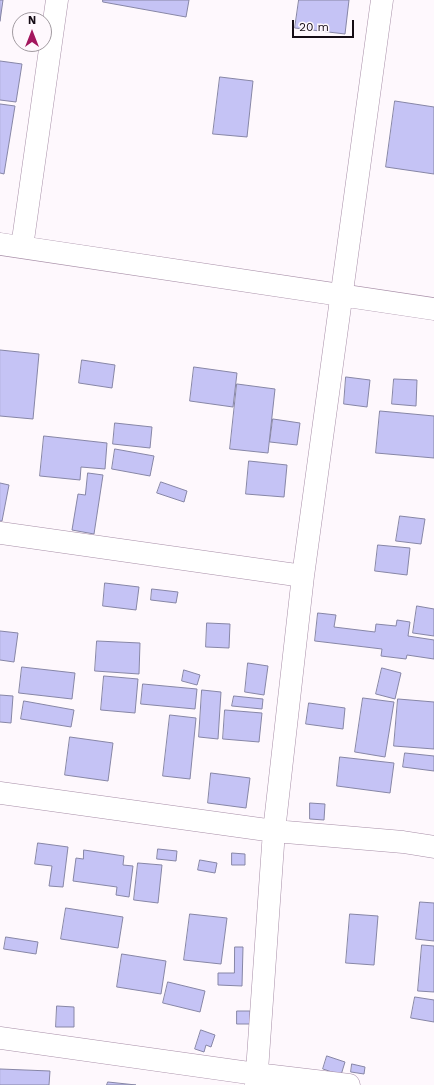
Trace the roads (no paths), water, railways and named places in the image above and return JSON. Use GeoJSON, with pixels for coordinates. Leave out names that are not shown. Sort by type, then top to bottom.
{"type":"FeatureCollection","features":[{"type":"Feature","properties":{"kind":"street"},"geometry":{"type":"LineString","coordinates":[[22,247],[57,0]]}},
{"type":"Feature","properties":{"kind":"street"},"geometry":{"type":"LineString","coordinates":[[256,1080],[274,831],[303,576],[382,0]]}},
{"type":"Feature","properties":{"kind":"street"},"geometry":{"type":"LineString","coordinates":[[0,244],[434,308]]}},
{"type":"Feature","properties":{"kind":"street"},"geometry":{"type":"LineString","coordinates":[[0,533],[303,576]]}},
{"type":"Feature","properties":{"kind":"street"},"geometry":{"type":"LineString","coordinates":[[0,793],[274,831],[403,842],[434,847]]}},
{"type":"Feature","properties":{"kind":"street"},"geometry":{"type":"LineString","coordinates":[[0,1038],[256,1080],[349,1085]]}}]}
